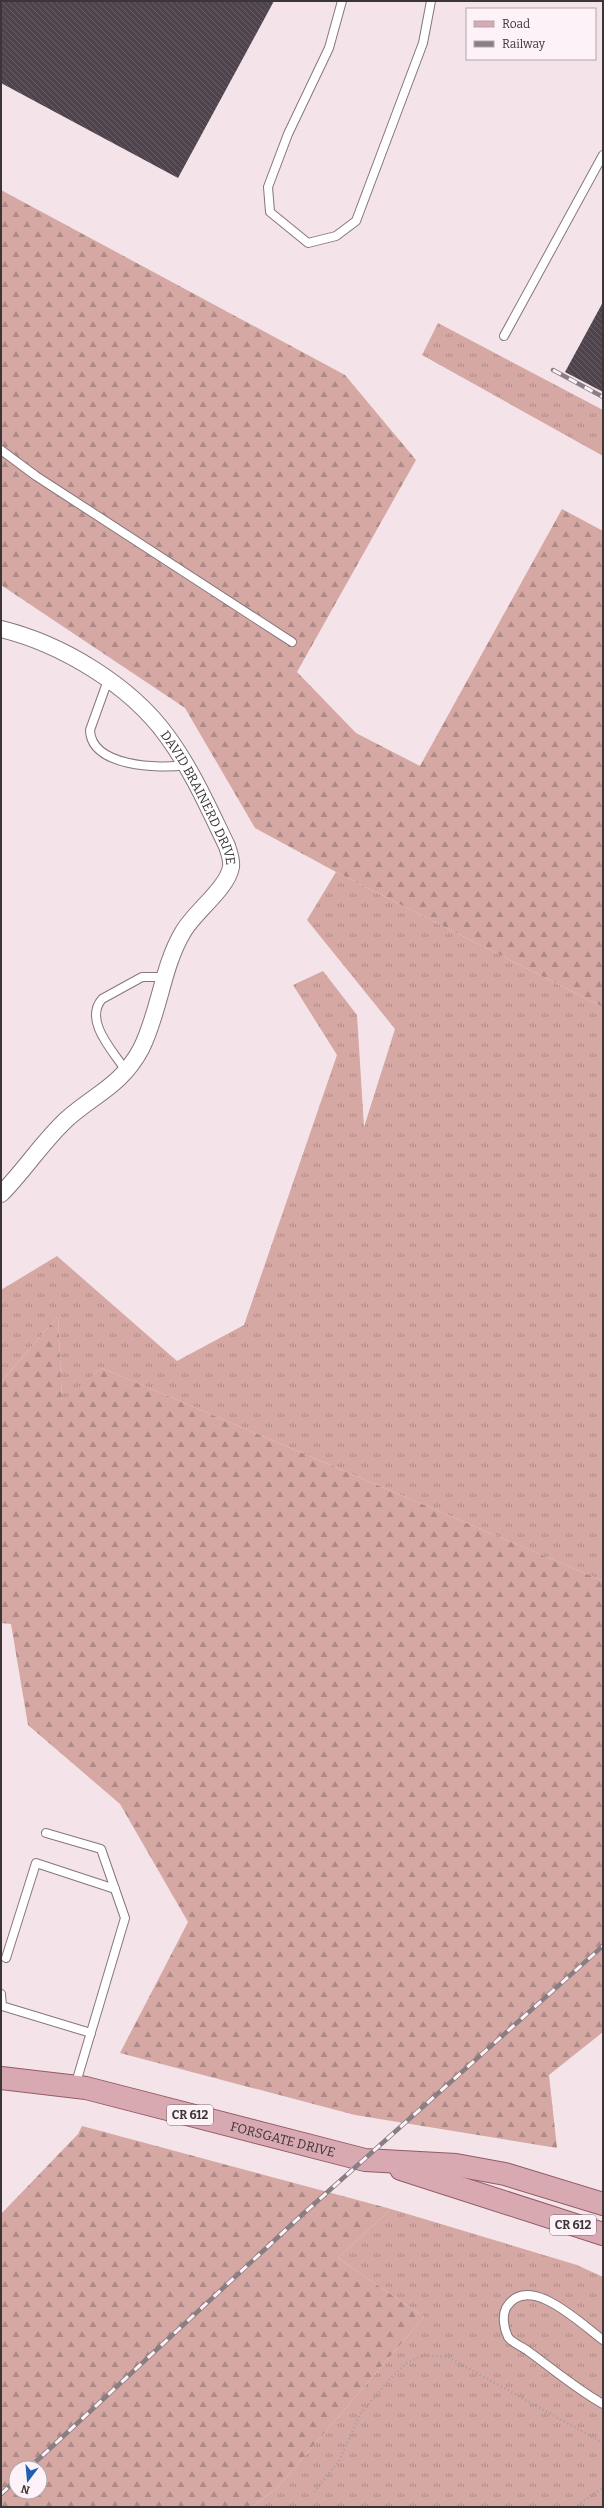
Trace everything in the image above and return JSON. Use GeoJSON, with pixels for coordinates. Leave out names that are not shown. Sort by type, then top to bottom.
{"type":"FeatureCollection","features":[{"type":"Feature","properties":{"kind":"main road","name":"FORSGATE DRIVE"},"geometry":{"type":"LineString","coordinates":[[1,2078],[75,2087],[377,2162],[603,2234]]}},
{"type":"Feature","properties":{"kind":"main road","name":"FORSGATE DRIVE"},"geometry":{"type":"LineString","coordinates":[[377,2162],[412,2162],[463,2166],[505,2174],[603,2204]]}},
{"type":"Feature","properties":{"kind":"street","name":"DAVID BRAINERD DRIVE"},"geometry":{"type":"LineString","coordinates":[[1,628],[47,644],[77,659],[134,700],[167,735],[186,765],[227,846],[231,860],[231,868],[224,880],[195,913],[182,932],[166,977],[152,1024],[140,1050],[126,1071],[103,1094],[66,1120],[1,1194]]}},
{"type":"Feature","properties":{"kind":"lane"},"geometry":{"type":"LineString","coordinates":[[342,1],[329,48],[288,134],[268,187],[270,212],[308,244],[336,236],[356,221],[423,43],[431,1]]}},
{"type":"Feature","properties":{"kind":"lane"},"geometry":{"type":"LineString","coordinates":[[504,336],[603,155]]}},
{"type":"Feature","properties":{"kind":"lane"},"geometry":{"type":"LineString","coordinates":[[1,450],[42,480],[292,642]]}},
{"type":"Feature","properties":{"kind":"lane"},"geometry":{"type":"LineString","coordinates":[[108,680],[90,730],[90,738],[99,752],[109,757],[153,768],[186,765]]}},
{"type":"Feature","properties":{"kind":"lane"},"geometry":{"type":"LineString","coordinates":[[126,1071],[98,1027],[95,1015],[98,1004],[102,999],[142,977],[166,977]]}},
{"type":"Feature","properties":{"kind":"lane"},"geometry":{"type":"LineString","coordinates":[[46,1833],[101,1849],[125,1918],[75,2087]]}},
{"type":"Feature","properties":{"kind":"lane"},"geometry":{"type":"LineString","coordinates":[[6,1958],[36,1863],[115,1889]]}},
{"type":"Feature","properties":{"kind":"lane"},"geometry":{"type":"LineString","coordinates":[[1,1994],[2,2006],[91,2034]]}},
{"type":"Feature","properties":{"kind":"lane"},"geometry":{"type":"LineString","coordinates":[[603,2340],[550,2301],[535,2295],[521,2294],[511,2300],[505,2311],[504,2324],[509,2338],[580,2391],[603,2404]]}},
{"type":"Feature","properties":{"kind":"path"},"geometry":{"type":"LineString","coordinates":[[314,2492],[339,2461],[360,2414],[371,2398],[407,2363],[424,2354],[448,2357],[603,2443]]}},
{"type":"Feature","properties":{"kind":"path"},"geometry":{"type":"LineString","coordinates":[[574,2507],[603,2488]]}},
{"type":"Feature","properties":{"kind":"green space"},"geometry":{"type":"Polygon","coordinates":[[[1,190],[345,375],[416,460],[297,672],[356,733],[420,766],[562,509],[603,531],[603,1007],[336,872],[255,828],[185,708],[1,585],[1,190]]]}},
{"type":"Feature","properties":{"kind":"green space"},"geometry":{"type":"Polygon","coordinates":[[[438,323],[603,410],[603,456],[422,355],[438,323]]]}},
{"type":"Feature","properties":{"kind":"green space"},"geometry":{"type":"Polygon","coordinates":[[[336,872],[603,1007],[603,1581],[102,1368],[62,1402],[58,1316],[1,1382],[1,1290],[57,1256],[177,1361],[244,1325],[337,1055],[293,985],[323,971],[357,1015],[364,1127],[395,1029],[307,920],[336,872]]]}},
{"type":"Feature","properties":{"kind":"green space"},"geometry":{"type":"Polygon","coordinates":[[[58,1316],[62,1401],[102,1368],[603,1581],[603,2032],[549,2075],[557,2148],[355,2115],[120,2053],[188,1922],[120,1804],[28,1725],[11,1624],[1,1623],[1,1382],[58,1316]]]}},
{"type":"Feature","properties":{"kind":"green space"},"geometry":{"type":"Polygon","coordinates":[[[82,2126],[391,2209],[338,2258],[424,2317],[276,2489],[252,2507],[1,2507],[1,2214],[78,2134],[82,2126]]]}},
{"type":"Feature","properties":{"kind":"green space"},"geometry":{"type":"Polygon","coordinates":[[[391,2209],[577,2265],[603,2277],[603,2507],[252,2507],[276,2489],[424,2317],[338,2258],[391,2209]]]}},
{"type":"Feature","properties":{"kind":"building"},"geometry":{"type":"Polygon","coordinates":[[[1,1],[274,1],[178,178],[1,83],[1,1]]]}},
{"type":"Feature","properties":{"kind":"building"},"geometry":{"type":"Polygon","coordinates":[[[603,302],[603,392],[565,372],[603,302]]]}},
{"type":"Feature","properties":{"kind":"railway"},"geometry":{"type":"LineString","coordinates":[[553,370],[603,397]]}},
{"type":"Feature","properties":{"kind":"railway"},"geometry":{"type":"LineString","coordinates":[[38,2460],[304,2213],[603,1946]]}},
{"type":"Feature","properties":{"kind":"railway"},"geometry":{"type":"LineString","coordinates":[[1,2494],[8,2487]]}}]}
